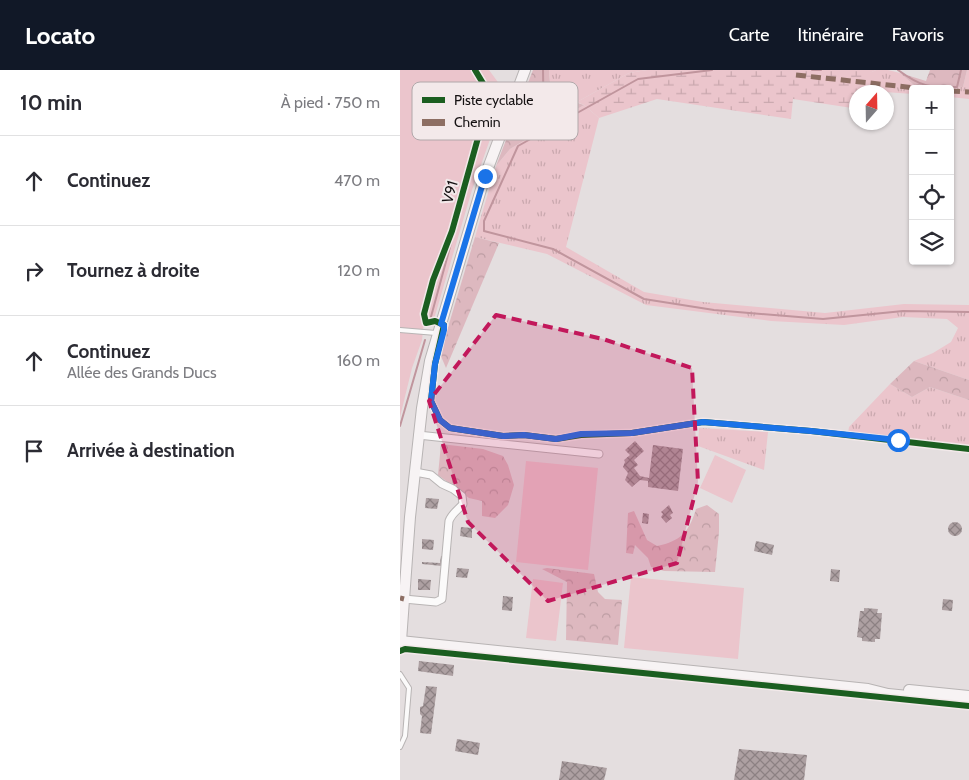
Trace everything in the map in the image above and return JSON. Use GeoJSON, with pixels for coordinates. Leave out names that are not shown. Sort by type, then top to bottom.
{"type":"FeatureCollection","features":[{"type":"Feature","properties":{"kind":"main road"},"geometry":{"type":"LineString","coordinates":[[520,82],[525,70]]}},
{"type":"Feature","properties":{"kind":"main road"},"geometry":{"type":"LineString","coordinates":[[499,140],[464,240],[430,361],[418,435],[400,644],[462,647],[868,689],[888,694],[969,702]]}},
{"type":"Feature","properties":{"kind":"main road"},"geometry":{"type":"LineString","coordinates":[[868,689],[889,688],[969,696]]}},
{"type":"Feature","properties":{"kind":"street"},"geometry":{"type":"LineString","coordinates":[[418,435],[599,454]]}},
{"type":"Feature","properties":{"kind":"street"},"geometry":{"type":"LineString","coordinates":[[404,599],[436,602],[442,599],[450,521],[452,515],[463,504],[462,496],[453,489],[442,484],[431,475],[415,472]]}},
{"type":"Feature","properties":{"kind":"lane"},"geometry":{"type":"LineString","coordinates":[[400,330],[438,333]]}},
{"type":"Feature","properties":{"kind":"lane"},"geometry":{"type":"LineString","coordinates":[[400,674],[409,688],[405,736],[400,747]]}},
{"type":"Feature","properties":{"kind":"highlighted area"},"geometry":{"type":"Polygon","coordinates":[[[496,315],[603,339],[692,368],[698,482],[677,563],[548,601],[468,522],[429,401],[496,315]]]}},
{"type":"Feature","properties":{"kind":"green space"},"geometry":{"type":"Polygon","coordinates":[[[400,70],[489,70],[498,82],[412,82],[412,140],[490,140],[472,190],[434,319],[424,321],[422,340],[412,368],[400,417],[400,70]]]}},
{"type":"Feature","properties":{"kind":"green space"},"geometry":{"type":"Polygon","coordinates":[[[533,70],[549,70],[550,82],[528,82],[533,70]]]}},
{"type":"Feature","properties":{"kind":"green space"},"geometry":{"type":"Polygon","coordinates":[[[549,70],[647,70],[629,73],[578,101],[578,82],[551,82],[549,70]]]}},
{"type":"Feature","properties":{"kind":"green space"},"geometry":{"type":"Polygon","coordinates":[[[647,70],[876,70],[865,77],[860,85],[849,85],[849,108],[793,99],[791,119],[657,99],[599,118],[578,101],[629,73],[647,70]]]}},
{"type":"Feature","properties":{"kind":"green space"},"geometry":{"type":"Polygon","coordinates":[[[876,70],[888,70],[900,73],[914,85],[909,85],[909,94],[894,93],[894,85],[859,85],[865,75],[876,70]]]}},
{"type":"Feature","properties":{"kind":"green space"},"geometry":{"type":"Polygon","coordinates":[[[930,70],[967,70],[963,87],[954,87],[954,85],[914,85],[900,73],[926,81],[930,70]]]}},
{"type":"Feature","properties":{"kind":"green space"},"geometry":{"type":"Polygon","coordinates":[[[967,70],[969,70],[969,99],[954,97],[954,87],[963,87],[967,70]]]}},
{"type":"Feature","properties":{"kind":"green space"},"geometry":{"type":"Polygon","coordinates":[[[578,103],[584,105],[578,109],[578,103]]]}},
{"type":"Feature","properties":{"kind":"green space"},"geometry":{"type":"Polygon","coordinates":[[[584,105],[599,118],[566,247],[644,292],[703,302],[825,313],[904,304],[969,305],[969,380],[914,361],[933,353],[951,342],[958,328],[947,319],[903,317],[844,325],[771,321],[646,305],[547,254],[475,237],[496,166],[510,149],[525,140],[578,140],[578,109],[584,105]]]}},
{"type":"Feature","properties":{"kind":"green space"},"geometry":{"type":"Polygon","coordinates":[[[506,140],[525,140],[510,149],[496,166],[506,140]]]}},
{"type":"Feature","properties":{"kind":"green space"},"geometry":{"type":"Polygon","coordinates":[[[475,237],[499,243],[446,368],[440,354],[475,237]]]}},
{"type":"Feature","properties":{"kind":"green space"},"geometry":{"type":"Polygon","coordinates":[[[914,361],[969,380],[969,400],[930,387],[912,397],[890,384],[914,361]]]}},
{"type":"Feature","properties":{"kind":"green space"},"geometry":{"type":"Polygon","coordinates":[[[890,384],[912,397],[930,387],[969,400],[969,449],[847,439],[849,427],[890,384]]]}},
{"type":"Feature","properties":{"kind":"green space"},"geometry":{"type":"Polygon","coordinates":[[[699,428],[768,432],[764,470],[698,446],[699,428]]]}},
{"type":"Feature","properties":{"kind":"green space"},"geometry":{"type":"Polygon","coordinates":[[[441,444],[483,449],[503,456],[514,485],[508,505],[495,518],[482,516],[482,501],[469,498],[438,475],[441,444]]]}},
{"type":"Feature","properties":{"kind":"green space"},"geometry":{"type":"Polygon","coordinates":[[[715,455],[746,470],[732,503],[700,488],[715,455]]]}},
{"type":"Feature","properties":{"kind":"green space"},"geometry":{"type":"Polygon","coordinates":[[[526,461],[598,468],[588,570],[516,562],[526,461]]]}},
{"type":"Feature","properties":{"kind":"green space"},"geometry":{"type":"Polygon","coordinates":[[[707,505],[719,514],[715,572],[664,571],[651,567],[648,558],[635,545],[633,554],[626,553],[628,513],[634,511],[647,540],[657,546],[672,541],[683,534],[690,524],[696,509],[707,505]]]}},
{"type":"Feature","properties":{"kind":"green space"},"geometry":{"type":"Polygon","coordinates":[[[542,569],[594,574],[598,592],[605,599],[622,600],[618,645],[566,640],[567,582],[542,569]]]}},
{"type":"Feature","properties":{"kind":"green space"},"geometry":{"type":"Polygon","coordinates":[[[631,577],[744,588],[738,659],[624,648],[631,577]]]}},
{"type":"Feature","properties":{"kind":"green space"},"geometry":{"type":"Polygon","coordinates":[[[533,579],[563,583],[556,641],[526,638],[533,579]]]}},
{"type":"Feature","properties":{"kind":"building"},"geometry":{"type":"Polygon","coordinates":[[[635,441],[644,451],[634,460],[638,465],[634,468],[640,476],[649,478],[653,445],[683,449],[678,491],[648,487],[648,481],[640,480],[632,487],[625,480],[628,473],[623,467],[624,460],[630,455],[625,450],[635,441]]]}},
{"type":"Feature","properties":{"kind":"building"},"geometry":{"type":"Polygon","coordinates":[[[426,498],[439,499],[437,509],[425,508],[426,498]]]}},
{"type":"Feature","properties":{"kind":"building"},"geometry":{"type":"Polygon","coordinates":[[[669,505],[673,513],[670,515],[672,518],[666,523],[661,517],[663,514],[661,512],[669,505]]]}},
{"type":"Feature","properties":{"kind":"building"},"geometry":{"type":"Polygon","coordinates":[[[643,513],[649,514],[648,524],[642,523],[643,513]]]}},
{"type":"Feature","properties":{"kind":"building"},"geometry":{"type":"Polygon","coordinates":[[[955,522],[960,524],[962,529],[960,534],[955,536],[950,534],[948,529],[950,524],[955,522]]]}},
{"type":"Feature","properties":{"kind":"building"},"geometry":{"type":"Polygon","coordinates":[[[461,527],[472,528],[472,538],[460,536],[461,527]]]}},
{"type":"Feature","properties":{"kind":"building"},"geometry":{"type":"Polygon","coordinates":[[[422,539],[434,540],[433,550],[422,549],[422,539]]]}},
{"type":"Feature","properties":{"kind":"building"},"geometry":{"type":"Polygon","coordinates":[[[756,541],[774,545],[772,555],[754,551],[756,541]]]}},
{"type":"Feature","properties":{"kind":"building"},"geometry":{"type":"Polygon","coordinates":[[[441,556],[443,556],[442,566],[422,564],[422,562],[440,563],[441,556]]]}},
{"type":"Feature","properties":{"kind":"building"},"geometry":{"type":"Polygon","coordinates":[[[457,568],[469,569],[467,578],[456,577],[457,568]]]}},
{"type":"Feature","properties":{"kind":"building"},"geometry":{"type":"Polygon","coordinates":[[[831,569],[840,570],[839,582],[830,581],[831,569]]]}},
{"type":"Feature","properties":{"kind":"building"},"geometry":{"type":"Polygon","coordinates":[[[418,579],[431,580],[430,590],[418,590],[418,579]]]}},
{"type":"Feature","properties":{"kind":"building"},"geometry":{"type":"Polygon","coordinates":[[[503,596],[513,597],[512,611],[502,610],[503,596]]]}},
{"type":"Feature","properties":{"kind":"building"},"geometry":{"type":"Polygon","coordinates":[[[943,599],[953,600],[952,611],[942,610],[943,599]]]}},
{"type":"Feature","properties":{"kind":"building"},"geometry":{"type":"Polygon","coordinates":[[[864,608],[878,609],[877,613],[882,613],[880,639],[875,639],[875,642],[862,641],[862,638],[857,637],[860,611],[864,611],[864,608]]]}},
{"type":"Feature","properties":{"kind":"building"},"geometry":{"type":"Polygon","coordinates":[[[419,661],[454,665],[453,676],[418,671],[419,661]]]}},
{"type":"Feature","properties":{"kind":"building"},"geometry":{"type":"Polygon","coordinates":[[[426,686],[437,687],[431,734],[420,733],[422,716],[420,714],[420,707],[423,706],[426,686]]]}},
{"type":"Feature","properties":{"kind":"building"},"geometry":{"type":"Polygon","coordinates":[[[457,739],[480,743],[478,755],[455,751],[457,739]]]}},
{"type":"Feature","properties":{"kind":"building"},"geometry":{"type":"Polygon","coordinates":[[[739,749],[807,755],[804,780],[734,780],[739,749]]]}},
{"type":"Feature","properties":{"kind":"building"},"geometry":{"type":"Polygon","coordinates":[[[562,761],[607,768],[604,780],[559,780],[562,761]]]}},
{"type":"Feature","properties":{"kind":"waterway"},"geometry":{"type":"LineString","coordinates":[[543,70],[543,82]]}},
{"type":"Feature","properties":{"kind":"waterway"},"geometry":{"type":"LineString","coordinates":[[578,112],[638,79],[712,70]]}},
{"type":"Feature","properties":{"kind":"waterway"},"geometry":{"type":"LineString","coordinates":[[812,70],[821,70]]}},
{"type":"Feature","properties":{"kind":"waterway"},"geometry":{"type":"LineString","coordinates":[[898,70],[919,83],[939,87],[957,87],[961,70]]}},
{"type":"Feature","properties":{"kind":"waterway"},"geometry":{"type":"LineString","coordinates":[[529,140],[518,146],[484,221],[484,231],[553,249],[644,299],[714,310],[823,319],[903,311],[969,312]]}},
{"type":"Feature","properties":{"kind":"waterway"},"geometry":{"type":"LineString","coordinates":[[429,324],[456,225]]}},
{"type":"Feature","properties":{"kind":"waterway"},"geometry":{"type":"LineString","coordinates":[[400,426],[425,340]]}},
{"type":"Feature","properties":{"kind":"marked path"},"geometry":{"type":"LineString","coordinates":[[796,75],[909,87]]}},
{"type":"Feature","properties":{"kind":"marked path"},"geometry":{"type":"LineString","coordinates":[[954,91],[969,92]]}},
{"type":"Feature","properties":{"kind":"marked path"},"geometry":{"type":"LineString","coordinates":[[400,598],[404,599]]}},
{"type":"Feature","properties":{"kind":"cycle path","name":"V91"},"geometry":{"type":"LineString","coordinates":[[475,70],[482,82]]}},
{"type":"Feature","properties":{"kind":"cycle path","name":"V91"},"geometry":{"type":"LineString","coordinates":[[477,140],[452,231],[433,280],[424,314],[426,323],[435,321],[444,325],[435,364],[431,401],[440,420],[450,428],[503,436],[524,435],[556,439],[581,435],[632,433],[703,422],[811,431],[969,449]]}},
{"type":"Feature","properties":{"kind":"cycle path"},"geometry":{"type":"LineString","coordinates":[[400,651],[405,649],[969,706]]}},
{"type":"Feature","properties":{"kind":"route"},"geometry":{"type":"LineString","coordinates":[[485,176],[464,240],[441,324],[444,325],[444,330],[431,389],[431,401],[440,420],[450,428],[503,436],[524,435],[556,439],[581,434],[632,433],[703,422],[898,440]]}}]}
